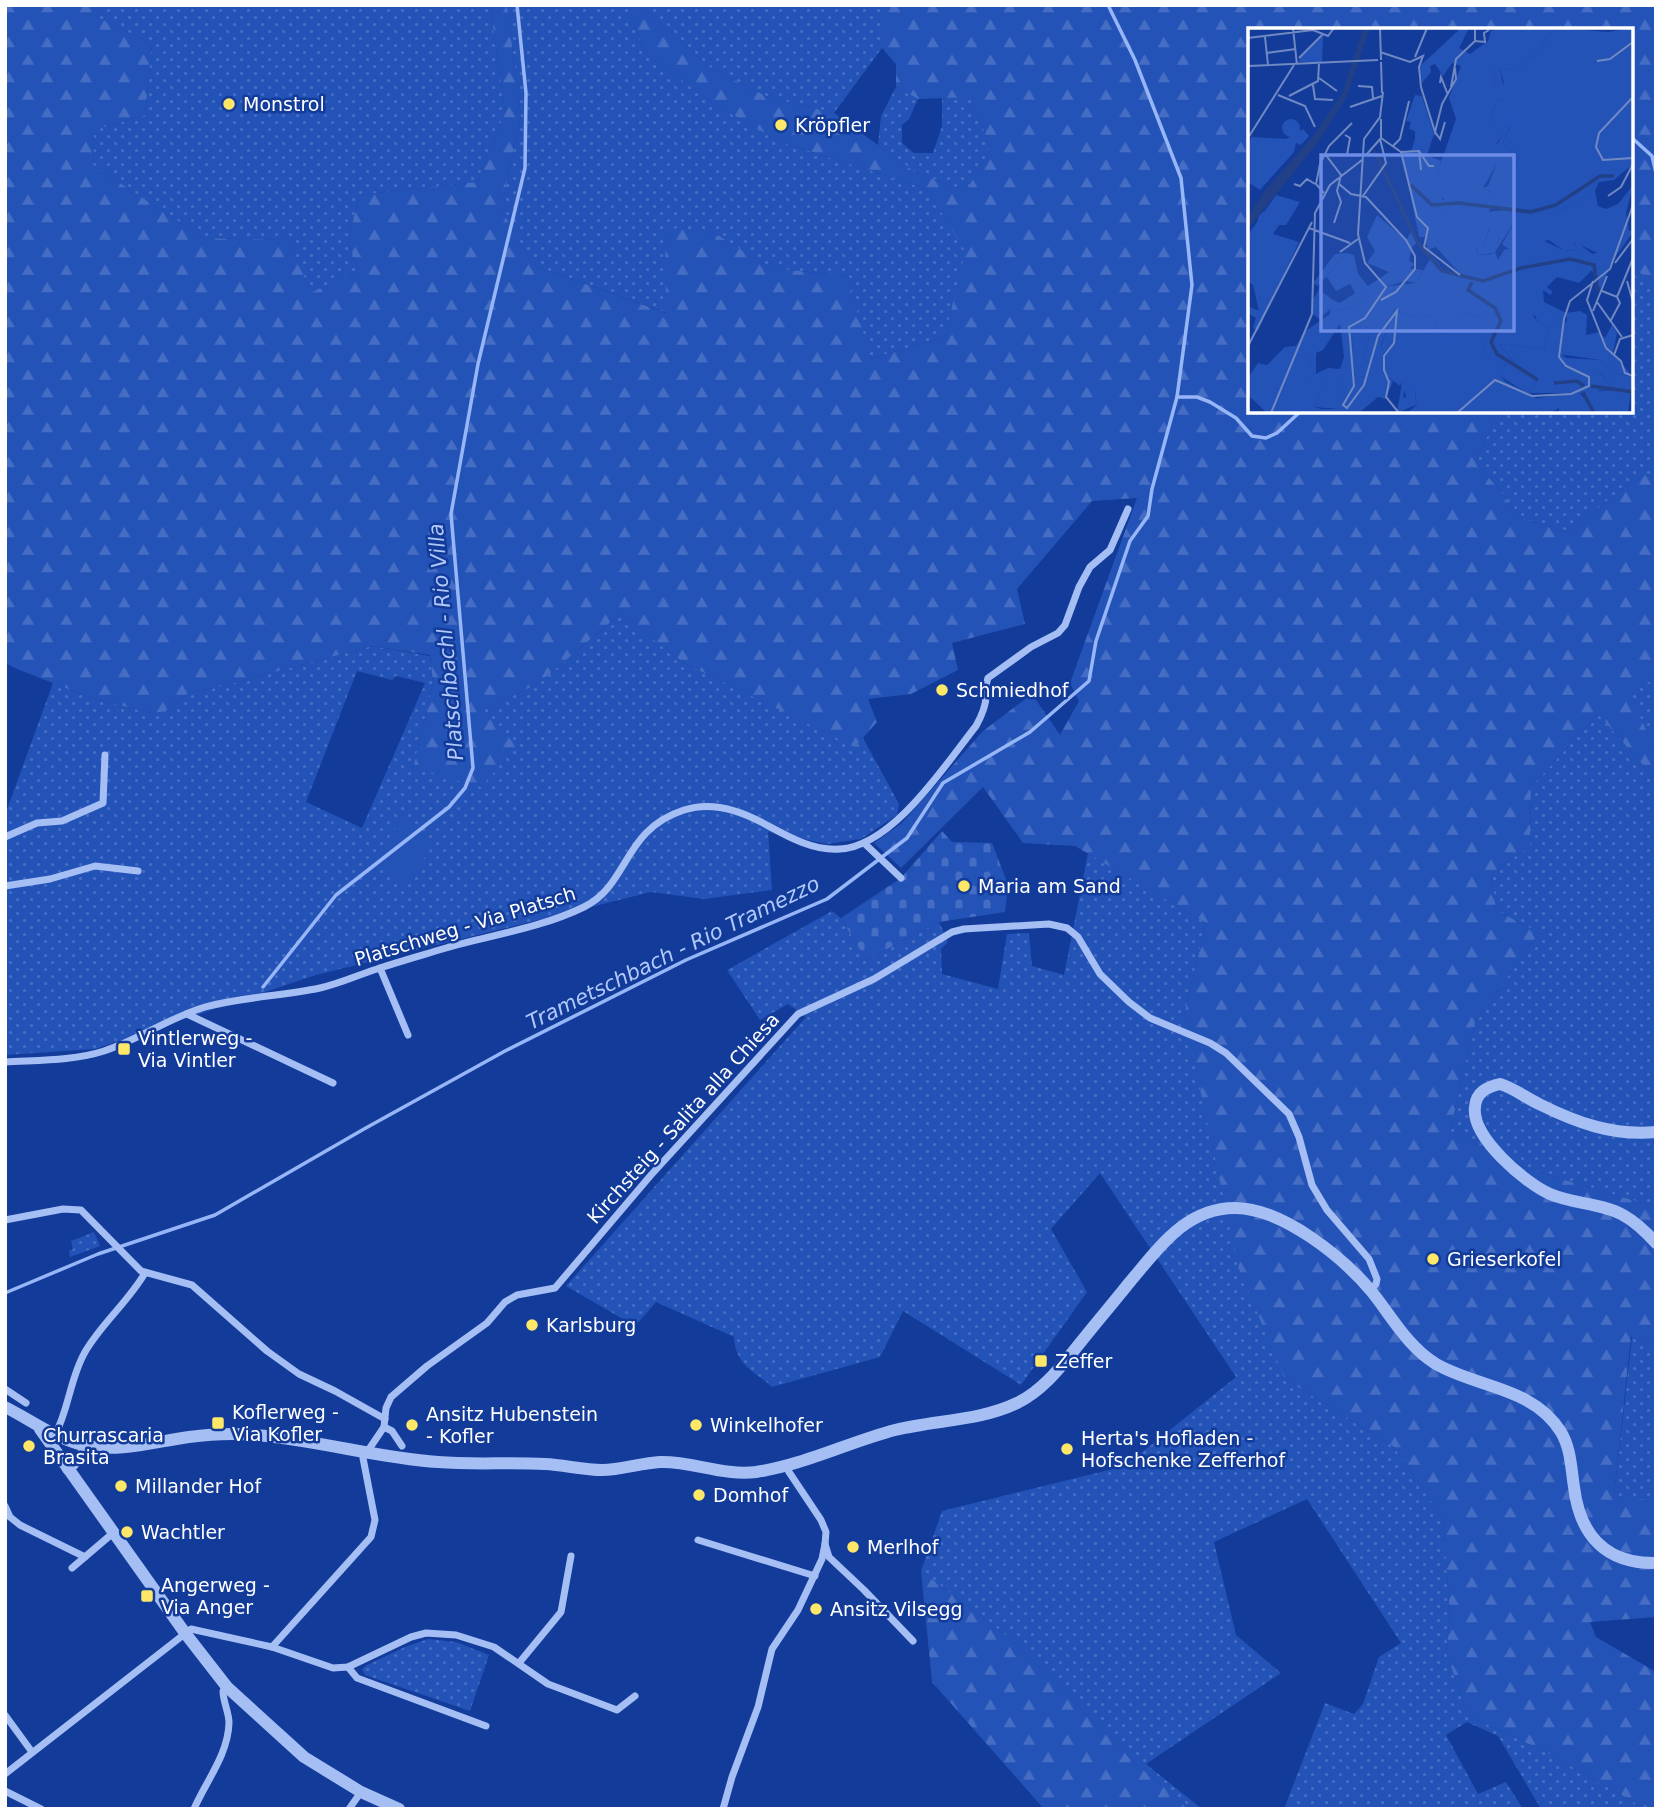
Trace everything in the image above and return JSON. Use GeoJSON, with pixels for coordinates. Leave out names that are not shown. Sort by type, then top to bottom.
{"type":"FeatureCollection","features":[{"type":"Feature","properties":{"kind":"street"},"geometry":{"type":"LineString","coordinates":[[901,878],[867,846],[902,816],[976,726],[983,712],[988,678],[1058,633],[1065,625],[1079,587],[1090,567],[1110,550],[1128,509]]}},
{"type":"Feature","properties":{"kind":"street"},"geometry":{"type":"LineString","coordinates":[[5,837],[37,823],[62,821],[103,803],[105,755]]}},
{"type":"Feature","properties":{"kind":"street","name":"Platschweg - Via Platsch"},"geometry":{"type":"LineString","coordinates":[[5,1062],[102,1052],[204,1007],[318,988],[534,925],[582,908],[604,893],[648,828],[686,809],[715,806],[745,813],[785,835],[819,848],[867,846]]}},
{"type":"Feature","properties":{"kind":"street"},"geometry":{"type":"LineString","coordinates":[[5,886],[50,879],[95,866],[138,871]]}},
{"type":"Feature","properties":{"kind":"street","name":"Kirchsteig - Salita alla Chiesa"},"geometry":{"type":"LineString","coordinates":[[367,1451],[384,1423],[386,1408],[391,1398],[427,1366],[486,1323],[505,1302],[517,1295],[555,1288],[651,1175],[798,1014],[874,979],[952,932],[992,925],[1049,924],[1066,928],[1078,937],[1100,974],[1129,1002],[1150,1018],[1210,1043],[1226,1053],[1289,1114],[1299,1137],[1312,1185],[1327,1210],[1369,1259],[1377,1279],[1370,1290]]}},
{"type":"Feature","properties":{"kind":"street"},"geometry":{"type":"LineString","coordinates":[[380,968],[408,1035]]}},
{"type":"Feature","properties":{"kind":"street"},"geometry":{"type":"LineString","coordinates":[[187,1014],[333,1083]]}},
{"type":"Feature","properties":{"kind":"street"},"geometry":{"type":"LineString","coordinates":[[1656,1132],[1624,1133],[1589,1126],[1570,1120],[1500,1084],[1488,1087],[1479,1094],[1475,1105],[1475,1117],[1493,1148],[1532,1184],[1551,1195],[1623,1215],[1656,1243]]}},
{"type":"Feature","properties":{"kind":"street"},"geometry":{"type":"LineString","coordinates":[[5,1220],[76,1208],[85,1213],[137,1268],[145,1273],[192,1285],[267,1351],[299,1374],[335,1391],[384,1423],[402,1446]]}},
{"type":"Feature","properties":{"kind":"street"},"geometry":{"type":"LineString","coordinates":[[5,1407],[54,1435],[87,1446],[124,1448],[191,1437],[250,1434],[433,1462],[540,1464],[603,1470],[665,1462],[736,1473],[754,1472],[786,1465],[895,1430],[997,1410],[1028,1397],[1053,1375],[1172,1233],[1199,1215],[1213,1210],[1245,1208],[1276,1217],[1324,1247],[1353,1271],[1407,1339],[1427,1358],[1453,1372],[1523,1396],[1539,1406],[1559,1428],[1566,1441],[1571,1456],[1579,1515],[1589,1534],[1602,1548],[1618,1557],[1635,1563],[1656,1563]]}},
{"type":"Feature","properties":{"kind":"street"},"geometry":{"type":"LineString","coordinates":[[54,1435],[68,1403],[76,1371],[86,1351],[134,1292],[145,1273]]}},
{"type":"Feature","properties":{"kind":"street"},"geometry":{"type":"LineString","coordinates":[[5,1389],[26,1403]]}},
{"type":"Feature","properties":{"kind":"street"},"geometry":{"type":"LineString","coordinates":[[38,1426],[185,1633],[227,1686],[304,1757],[361,1792],[399,1809]]}},
{"type":"Feature","properties":{"kind":"street"},"geometry":{"type":"LineString","coordinates":[[68,1468],[83,1454],[87,1446]]}},
{"type":"Feature","properties":{"kind":"street"},"geometry":{"type":"LineString","coordinates":[[272,1647],[371,1537],[375,1520],[363,1465],[367,1451]]}},
{"type":"Feature","properties":{"kind":"street"},"geometry":{"type":"LineString","coordinates":[[723,1809],[758,1707],[772,1649],[798,1610],[822,1559],[825,1544],[821,1520],[786,1465]]}},
{"type":"Feature","properties":{"kind":"street"},"geometry":{"type":"LineString","coordinates":[[5,1506],[10,1517],[20,1524],[85,1557]]}},
{"type":"Feature","properties":{"kind":"street"},"geometry":{"type":"LineString","coordinates":[[72,1568],[113,1533]]}},
{"type":"Feature","properties":{"kind":"street"},"geometry":{"type":"LineString","coordinates":[[698,1540],[815,1576]]}},
{"type":"Feature","properties":{"kind":"street"},"geometry":{"type":"LineString","coordinates":[[825,1544],[829,1558],[836,1566],[864,1590],[913,1641]]}},
{"type":"Feature","properties":{"kind":"street"},"geometry":{"type":"LineString","coordinates":[[519,1664],[561,1612],[571,1556]]}},
{"type":"Feature","properties":{"kind":"street"},"geometry":{"type":"LineString","coordinates":[[5,1774],[191,1629],[272,1647],[333,1668],[348,1667],[391,1645],[426,1633],[456,1635],[494,1647],[548,1684],[617,1710],[635,1696]]}},
{"type":"Feature","properties":{"kind":"street"},"geometry":{"type":"LineString","coordinates":[[348,1667],[357,1678],[486,1726]]}},
{"type":"Feature","properties":{"kind":"street"},"geometry":{"type":"LineString","coordinates":[[194,1809],[228,1738],[229,1719],[223,1691],[227,1686]]}},
{"type":"Feature","properties":{"kind":"street"},"geometry":{"type":"LineString","coordinates":[[5,1715],[33,1752]]}},
{"type":"Feature","properties":{"kind":"street"},"geometry":{"type":"LineString","coordinates":[[5,1791],[41,1809]]}},
{"type":"Feature","properties":{"kind":"street"},"geometry":{"type":"LineString","coordinates":[[349,1809],[361,1792]]}},
{"type":"Feature","properties":{"kind":"green space"},"geometry":{"type":"Polygon","coordinates":[[[5,5],[101,5],[97,17],[152,44],[145,115],[94,130],[93,165],[203,238],[289,240],[311,293],[358,270],[348,242],[359,195],[477,182],[505,112],[490,5],[507,5],[521,116],[501,209],[533,265],[666,313],[665,227],[716,234],[770,268],[848,276],[870,359],[945,337],[965,251],[927,189],[778,141],[718,106],[645,54],[628,5],[641,5],[711,68],[770,98],[834,113],[915,172],[966,191],[991,148],[970,97],[918,99],[896,87],[896,64],[882,48],[882,5],[1656,5],[1656,282],[1633,269],[1633,28],[1248,28],[1248,413],[1497,413],[1476,462],[1523,519],[1569,532],[1623,488],[1647,474],[1656,479],[1656,674],[1653,679],[1630,694],[1656,753],[1656,780],[1598,714],[1531,787],[1530,846],[1491,874],[1496,910],[1539,933],[1475,1022],[1450,1131],[1531,1170],[1656,1207],[1656,1344],[1631,1337],[1614,1496],[1656,1501],[1656,1617],[1590,1622],[1596,1637],[1656,1672],[1656,1809],[1646,1809],[1550,1754],[1467,1715],[1446,1651],[1450,1616],[1443,1519],[1394,1447],[1285,1379],[1239,1269],[1184,1015],[1206,923],[1075,846],[1023,843],[983,787],[901,868],[874,843],[902,823],[983,731],[1032,694],[1060,735],[1079,701],[1070,683],[1137,498],[1092,501],[1017,589],[1025,624],[952,643],[958,670],[911,694],[868,699],[877,722],[855,747],[684,663],[620,614],[539,683],[483,710],[517,746],[481,787],[413,769],[433,683],[430,655],[372,646],[215,688],[190,692],[167,710],[156,714],[94,699],[5,663],[5,5]]]}},
{"type":"Feature","properties":{"kind":"green space"},"geometry":{"type":"Polygon","coordinates":[[[101,5],[490,5],[505,112],[477,182],[359,195],[348,242],[358,270],[311,294],[289,240],[203,238],[93,165],[94,130],[145,115],[152,44],[97,17],[101,5]]]}},
{"type":"Feature","properties":{"kind":"green space"},"geometry":{"type":"Polygon","coordinates":[[[507,5],[628,5],[645,54],[718,106],[778,141],[927,189],[966,251],[945,337],[869,359],[848,276],[770,268],[716,234],[665,228],[667,313],[533,265],[501,209],[521,116],[507,5]]]}},
{"type":"Feature","properties":{"kind":"green space"},"geometry":{"type":"Polygon","coordinates":[[[641,5],[882,5],[882,48],[834,113],[770,98],[711,68],[641,5]]]}},
{"type":"Feature","properties":{"kind":"green space"},"geometry":{"type":"Polygon","coordinates":[[[896,87],[918,99],[909,119],[902,125],[902,143],[914,153],[933,153],[942,126],[942,98],[970,96],[991,148],[966,191],[915,172],[878,145],[881,116],[896,87]]]}},
{"type":"Feature","properties":{"kind":"green space"},"geometry":{"type":"Polygon","coordinates":[[[1633,269],[1656,282],[1656,479],[1647,474],[1623,488],[1569,532],[1523,519],[1476,462],[1497,413],[1633,413],[1633,269]]]}},
{"type":"Feature","properties":{"kind":"green space"},"geometry":{"type":"Polygon","coordinates":[[[620,614],[684,663],[855,746],[863,738],[899,804],[897,815],[861,839],[827,844],[768,832],[772,890],[704,899],[651,892],[316,975],[95,1049],[5,1055],[5,815],[53,683],[94,699],[156,714],[167,710],[190,692],[215,688],[372,646],[430,656],[433,683],[413,769],[483,710],[539,683],[620,614]],[[357,671],[306,802],[362,828],[425,683],[396,676],[392,680],[357,671]]]}},
{"type":"Feature","properties":{"kind":"green space"},"geometry":{"type":"Polygon","coordinates":[[[1656,674],[1656,753],[1629,694],[1653,679],[1656,674]]]}},
{"type":"Feature","properties":{"kind":"green space"},"geometry":{"type":"Polygon","coordinates":[[[1598,714],[1656,780],[1656,1207],[1531,1170],[1450,1131],[1475,1022],[1539,933],[1496,910],[1491,874],[1530,846],[1531,787],[1598,714]]]}},
{"type":"Feature","properties":{"kind":"green space"},"geometry":{"type":"Polygon","coordinates":[[[402,819],[435,843],[406,883],[373,860],[402,819]]]}},
{"type":"Feature","properties":{"kind":"green space"},"geometry":{"type":"Polygon","coordinates":[[[942,831],[952,842],[992,843],[1008,885],[1005,912],[939,922],[866,960],[841,918],[901,878],[942,831]]]}},
{"type":"Feature","properties":{"kind":"green space"},"geometry":{"type":"Polygon","coordinates":[[[1088,853],[1206,923],[1184,1015],[1285,1379],[1394,1447],[1443,1519],[1450,1616],[1446,1651],[1467,1715],[1550,1754],[1646,1809],[1541,1809],[1498,1736],[1467,1722],[1446,1735],[1478,1794],[1506,1782],[1523,1809],[1284,1809],[1325,1703],[1354,1714],[1363,1704],[1379,1657],[1401,1643],[1307,1499],[1214,1542],[1236,1635],[1281,1673],[1146,1764],[1202,1809],[1191,1809],[1137,1765],[1011,1639],[921,1571],[942,1511],[1125,1466],[1236,1377],[1100,1173],[1051,1229],[1087,1292],[1021,1385],[903,1311],[880,1357],[772,1387],[742,1361],[735,1347],[734,1337],[656,1302],[635,1326],[566,1286],[806,1017],[788,1004],[760,1020],[727,970],[832,911],[841,918],[866,960],[939,922],[948,942],[941,949],[942,974],[998,989],[1007,934],[1029,933],[1032,966],[1064,975],[1088,853]]]}},
{"type":"Feature","properties":{"kind":"green space"},"geometry":{"type":"Polygon","coordinates":[[[94,1232],[100,1246],[70,1257],[69,1251],[73,1249],[71,1241],[94,1232]]]}},
{"type":"Feature","properties":{"kind":"green space"},"geometry":{"type":"Polygon","coordinates":[[[1632,1337],[1656,1344],[1656,1501],[1651,1502],[1614,1496],[1632,1337]]]}},
{"type":"Feature","properties":{"kind":"green space"},"geometry":{"type":"Polygon","coordinates":[[[921,1571],[1011,1639],[1137,1765],[1191,1809],[1044,1809],[932,1682],[921,1571]]]}},
{"type":"Feature","properties":{"kind":"green space"},"geometry":{"type":"Polygon","coordinates":[[[428,1639],[456,1642],[489,1655],[470,1711],[365,1675],[362,1669],[367,1665],[428,1639]]]}},
{"type":"Feature","properties":{"kind":"waterway","name":"Platschbachl - Rio Villa"},"geometry":{"type":"LineString","coordinates":[[263,987],[336,895],[449,807],[465,788],[473,768],[451,514],[478,364],[525,168],[526,93],[517,5]]}},
{"type":"Feature","properties":{"kind":"waterway","name":"Trametschbach - Rio Tramezzo"},"geometry":{"type":"LineString","coordinates":[[5,1293],[98,1254],[215,1215],[505,1051],[686,960],[827,899],[907,838],[943,783],[1030,732],[1089,681],[1096,641],[1130,541],[1148,516],[1152,489],[1177,397],[1192,285],[1181,178],[1135,60],[1108,5]]}},
{"type":"Feature","properties":{"kind":"waterway"},"geometry":{"type":"LineString","coordinates":[[1633,139],[1652,156],[1656,173]]}},
{"type":"Feature","properties":{"kind":"waterway"},"geometry":{"type":"LineString","coordinates":[[1177,397],[1197,397],[1210,402],[1236,418],[1252,436],[1266,438],[1277,433],[1299,413]]}},
{"type":"Feature","properties":{"kind":"place","name":"Monstrol"},"geometry":{"type":"Point","coordinates":[229,104]}},
{"type":"Feature","properties":{"kind":"place","name":"Kröpfler"},"geometry":{"type":"Point","coordinates":[781,125]}},
{"type":"Feature","properties":{"kind":"place","name":"Schmiedhof"},"geometry":{"type":"Point","coordinates":[942,690]}},
{"type":"Feature","properties":{"kind":"place","name":"Maria am Sand"},"geometry":{"type":"Point","coordinates":[964,886]}},
{"type":"Feature","properties":{"kind":"place","name":"Vintlerweg - Via Vintler"},"geometry":{"type":"Point","coordinates":[124,1049]}},
{"type":"Feature","properties":{"kind":"place","name":"Grieserkofel"},"geometry":{"type":"Point","coordinates":[1433,1259]}},
{"type":"Feature","properties":{"kind":"place","name":"Karlsburg"},"geometry":{"type":"Point","coordinates":[532,1325]}},
{"type":"Feature","properties":{"kind":"place","name":"Zeffer"},"geometry":{"type":"Point","coordinates":[1041,1361]}},
{"type":"Feature","properties":{"kind":"place","name":"Koflerweg - Via Kofler"},"geometry":{"type":"Point","coordinates":[218,1423]}},
{"type":"Feature","properties":{"kind":"place","name":"Ansitz Hubenstein - Kofler"},"geometry":{"type":"Point","coordinates":[412,1425]}},
{"type":"Feature","properties":{"kind":"place","name":"Winkelhofer"},"geometry":{"type":"Point","coordinates":[696,1425]}},
{"type":"Feature","properties":{"kind":"place","name":"Churrascaria Brasita"},"geometry":{"type":"Point","coordinates":[29,1446]}},
{"type":"Feature","properties":{"kind":"place","name":"Herta's Hofladen - Hofschenke Zefferhof"},"geometry":{"type":"Point","coordinates":[1067,1449]}},
{"type":"Feature","properties":{"kind":"place","name":"Millander Hof"},"geometry":{"type":"Point","coordinates":[121,1486]}},
{"type":"Feature","properties":{"kind":"place","name":"Domhof"},"geometry":{"type":"Point","coordinates":[699,1495]}},
{"type":"Feature","properties":{"kind":"place","name":"Wachtler"},"geometry":{"type":"Point","coordinates":[127,1532]}},
{"type":"Feature","properties":{"kind":"place","name":"Merlhof"},"geometry":{"type":"Point","coordinates":[853,1547]}},
{"type":"Feature","properties":{"kind":"place","name":"Angerweg - Via Anger"},"geometry":{"type":"Point","coordinates":[147,1596]}},
{"type":"Feature","properties":{"kind":"place","name":"Ansitz Vilsegg"},"geometry":{"type":"Point","coordinates":[816,1609]}}]}
